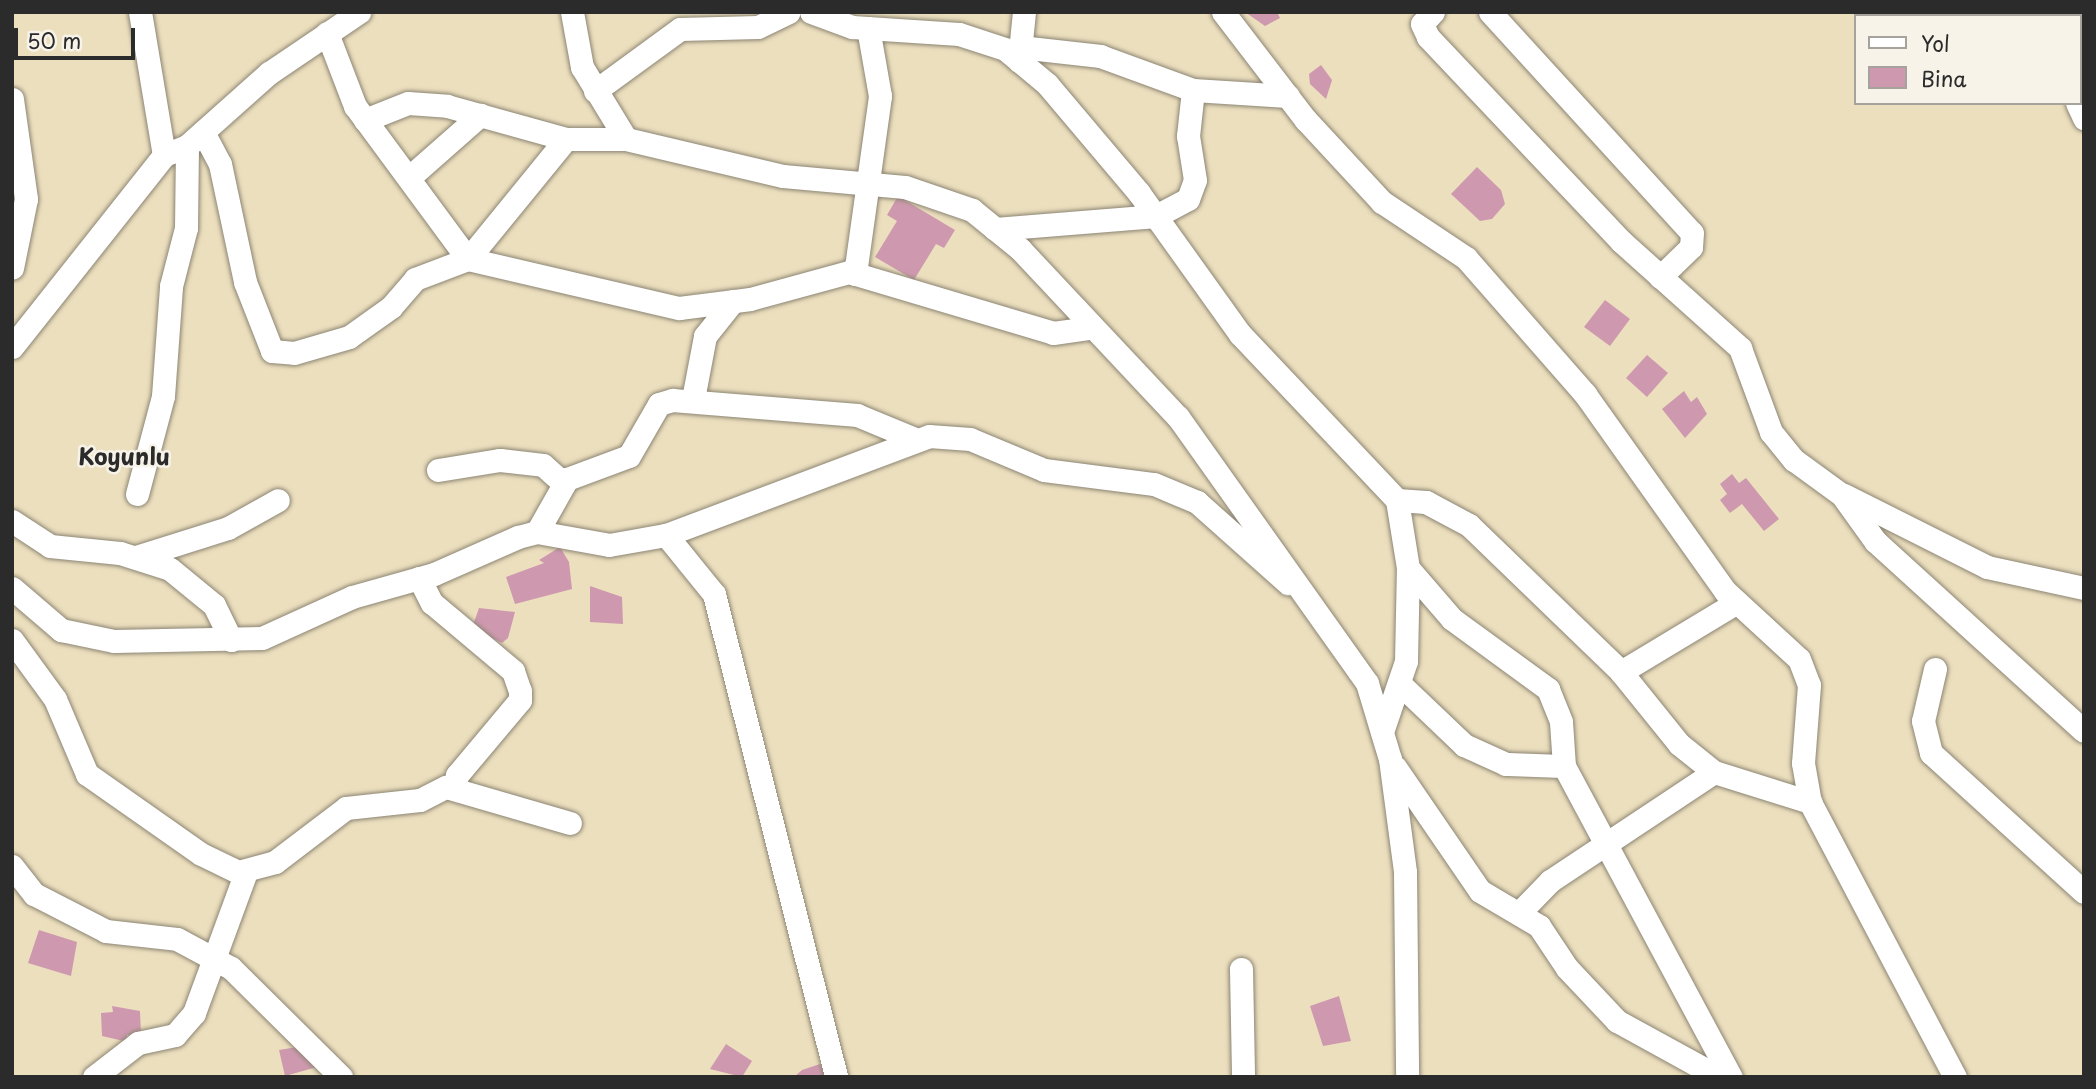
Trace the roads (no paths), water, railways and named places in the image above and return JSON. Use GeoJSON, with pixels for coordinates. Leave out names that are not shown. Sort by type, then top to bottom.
{"type":"FeatureCollection","features":[{"type":"Feature","properties":{"kind":"street"},"geometry":{"type":"LineString","coordinates":[[140,12],[164,155]]}},
{"type":"Feature","properties":{"kind":"street"},"geometry":{"type":"LineString","coordinates":[[13,346],[164,155],[195,139],[269,73],[359,12]]}},
{"type":"Feature","properties":{"kind":"street"},"geometry":{"type":"LineString","coordinates":[[572,12],[582,67],[626,139]]}},
{"type":"Feature","properties":{"kind":"street"},"geometry":{"type":"LineString","coordinates":[[595,91],[680,29],[758,27],[789,12]]}},
{"type":"Feature","properties":{"kind":"street"},"geometry":{"type":"LineString","coordinates":[[811,12],[868,28],[959,34],[1019,54],[1100,56],[1194,90],[1288,96]]}},
{"type":"Feature","properties":{"kind":"street"},"geometry":{"type":"LineString","coordinates":[[1024,12],[1019,54],[1156,216],[1240,334],[1397,500],[1408,568],[1406,661],[1382,732]]}},
{"type":"Feature","properties":{"kind":"street"},"geometry":{"type":"LineString","coordinates":[[1223,12],[1288,96],[1382,202],[1465,258],[1585,394],[1737,602],[1799,659],[1809,685],[1802,752],[1810,802],[1955,1077]]}},
{"type":"Feature","properties":{"kind":"street"},"geometry":{"type":"LineString","coordinates":[[1433,12],[1422,24],[1428,37],[1660,277],[1740,348],[1771,432],[1794,460],[1842,495],[1987,567],[2084,589]]}},
{"type":"Feature","properties":{"kind":"street"},"geometry":{"type":"LineString","coordinates":[[1490,12],[1692,233],[1691,247],[1660,277]]}},
{"type":"Feature","properties":{"kind":"street"},"geometry":{"type":"LineString","coordinates":[[855,274],[871,184],[870,135],[880,96],[868,28]]}},
{"type":"Feature","properties":{"kind":"street"},"geometry":{"type":"LineString","coordinates":[[327,33],[365,120],[412,175],[468,258],[679,308],[733,301],[811,278],[855,274],[1053,333],[1090,327]]}},
{"type":"Feature","properties":{"kind":"street"},"geometry":{"type":"LineString","coordinates":[[995,229],[1156,216],[1188,200],[1195,180],[1188,136],[1194,90]]}},
{"type":"Feature","properties":{"kind":"street"},"geometry":{"type":"LineString","coordinates":[[12,99],[26,199],[12,268]]}},
{"type":"Feature","properties":{"kind":"street"},"geometry":{"type":"LineString","coordinates":[[365,120],[408,103],[480,115],[566,139],[626,139],[783,176],[905,187],[972,210],[995,229],[1178,417],[1328,620],[1367,683],[1390,759],[1405,872],[1407,1077]]}},
{"type":"Feature","properties":{"kind":"street"},"geometry":{"type":"LineString","coordinates":[[412,175],[480,115]]}},
{"type":"Feature","properties":{"kind":"street"},"geometry":{"type":"LineString","coordinates":[[195,139],[220,163],[245,282],[272,351],[303,351],[349,337],[391,307],[415,279],[468,258],[566,139]]}},
{"type":"Feature","properties":{"kind":"street"},"geometry":{"type":"LineString","coordinates":[[137,494],[163,396],[171,286],[186,228],[195,139]]}},
{"type":"Feature","properties":{"kind":"street"},"geometry":{"type":"LineString","coordinates":[[693,399],[705,336],[733,301]]}},
{"type":"Feature","properties":{"kind":"street"},"geometry":{"type":"LineString","coordinates":[[537,533],[564,483],[629,456],[659,404],[693,399],[858,415],[915,439]]}},
{"type":"Feature","properties":{"kind":"street"},"geometry":{"type":"LineString","coordinates":[[12,588],[61,630],[114,641],[262,638],[352,597],[419,578],[537,533],[609,545],[666,535],[915,439],[970,439],[1044,470],[1154,484],[1197,502],[1328,620]]}},
{"type":"Feature","properties":{"kind":"street"},"geometry":{"type":"LineString","coordinates":[[438,470],[500,460],[543,465],[564,483]]}},
{"type":"Feature","properties":{"kind":"street"},"geometry":{"type":"LineString","coordinates":[[1842,495],[1875,541],[2084,731]]}},
{"type":"Feature","properties":{"kind":"street"},"geometry":{"type":"LineString","coordinates":[[136,557],[228,528],[278,500]]}},
{"type":"Feature","properties":{"kind":"street"},"geometry":{"type":"LineString","coordinates":[[1397,500],[1426,502],[1469,526],[1621,673],[1679,744],[1714,772],[1810,802]]}},
{"type":"Feature","properties":{"kind":"street"},"geometry":{"type":"LineString","coordinates":[[12,521],[34,539],[61,549],[136,557],[170,569],[214,605],[231,640]]}},
{"type":"Feature","properties":{"kind":"street"},"geometry":{"type":"LineString","coordinates":[[666,535],[718,607],[836,1077]]}},
{"type":"Feature","properties":{"kind":"street"},"geometry":{"type":"LineString","coordinates":[[1408,568],[1452,619],[1548,689],[1561,722],[1564,766],[1731,1077]]}},
{"type":"Feature","properties":{"kind":"street"},"geometry":{"type":"LineString","coordinates":[[419,578],[432,603],[513,671],[520,691],[520,700],[457,775],[454,787]]}},
{"type":"Feature","properties":{"kind":"street"},"geometry":{"type":"LineString","coordinates":[[1621,673],[1737,602]]}},
{"type":"Feature","properties":{"kind":"street"},"geometry":{"type":"LineString","coordinates":[[12,640],[55,699],[88,775],[201,854],[246,872],[275,862],[346,808],[420,800],[454,787],[570,823]]}},
{"type":"Feature","properties":{"kind":"street"},"geometry":{"type":"LineString","coordinates":[[1935,669],[1923,721],[1931,752],[2084,892]]}},
{"type":"Feature","properties":{"kind":"street"},"geometry":{"type":"LineString","coordinates":[[1399,683],[1464,746],[1506,764],[1564,766]]}},
{"type":"Feature","properties":{"kind":"street"},"geometry":{"type":"LineString","coordinates":[[1390,759],[1480,891],[1539,926],[1567,968],[1618,1021],[1720,1077]]}},
{"type":"Feature","properties":{"kind":"street"},"geometry":{"type":"LineString","coordinates":[[1518,913],[1550,881],[1607,846],[1714,772]]}},
{"type":"Feature","properties":{"kind":"street"},"geometry":{"type":"LineString","coordinates":[[12,866],[34,894],[106,931],[177,939],[215,959],[291,1023],[341,1077]]}},
{"type":"Feature","properties":{"kind":"street"},"geometry":{"type":"LineString","coordinates":[[94,1077],[138,1043],[175,1035],[194,1013],[246,872]]}},
{"type":"Feature","properties":{"kind":"street"},"geometry":{"type":"LineString","coordinates":[[1241,969],[1243,1077]]}},
{"type":"Feature","properties":{"kind":"street"},"geometry":{"type":"LineString","coordinates":[[1678,1054],[1678,1077]]}},
{"type":"Feature","properties":{"kind":"district","name":"Koyunlu"},"geometry":{"type":"Point","coordinates":[124,456]}}]}
